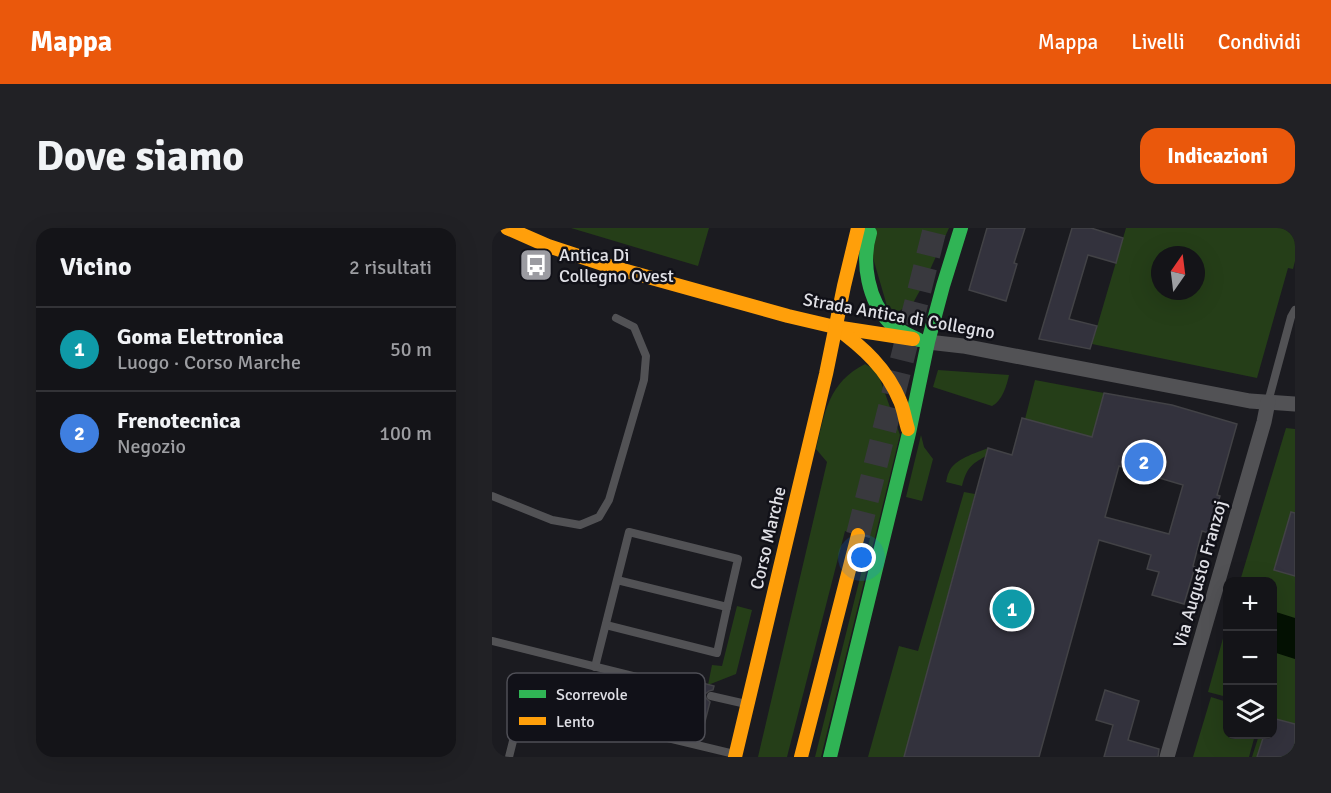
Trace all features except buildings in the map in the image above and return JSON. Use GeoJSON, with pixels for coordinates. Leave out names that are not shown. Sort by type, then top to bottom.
{"type":"FeatureCollection","features":[{"type":"Feature","properties":{"kind":"main road","name":"Strada Antica di Collegno"},"geometry":{"type":"LineString","coordinates":[[507,228],[548,246],[612,267],[788,316],[835,327],[923,341]]}},
{"type":"Feature","properties":{"kind":"main road","name":"Corso Marche"},"geometry":{"type":"LineString","coordinates":[[735,756],[826,374],[858,228]]}},
{"type":"Feature","properties":{"kind":"main road"},"geometry":{"type":"LineString","coordinates":[[871,228],[866,252],[866,267],[872,292],[882,315],[900,331],[923,341]]}},
{"type":"Feature","properties":{"kind":"main road"},"geometry":{"type":"LineString","coordinates":[[830,757],[909,433],[923,341],[961,228]]}},
{"type":"Feature","properties":{"kind":"main road"},"geometry":{"type":"LineString","coordinates":[[835,327],[857,341],[880,365],[900,402],[909,433]]}},
{"type":"Feature","properties":{"kind":"main road"},"geometry":{"type":"LineString","coordinates":[[801,757],[858,534]]}},
{"type":"Feature","properties":{"kind":"street","name":"Strada Antica di Collegno"},"geometry":{"type":"LineString","coordinates":[[923,341],[954,344],[1250,401],[1295,405]]}},
{"type":"Feature","properties":{"kind":"street","name":"Via Augusto Franzoj"},"geometry":{"type":"LineString","coordinates":[[1167,757],[1268,402]]}},
{"type":"Feature","properties":{"kind":"lane"},"geometry":{"type":"LineString","coordinates":[[1268,402],[1291,317],[1295,310]]}},
{"type":"Feature","properties":{"kind":"lane"},"geometry":{"type":"LineString","coordinates":[[492,496],[552,520],[580,525],[599,517],[609,500],[644,380],[646,356],[634,327],[616,318]]}},
{"type":"Feature","properties":{"kind":"lane"},"geometry":{"type":"LineString","coordinates":[[595,667],[628,532],[738,559],[717,652],[606,625]]}},
{"type":"Feature","properties":{"kind":"lane"},"geometry":{"type":"LineString","coordinates":[[617,580],[727,607]]}},
{"type":"Feature","properties":{"kind":"lane"},"geometry":{"type":"LineString","coordinates":[[492,641],[620,673]]}},
{"type":"Feature","properties":{"kind":"lane"},"geometry":{"type":"LineString","coordinates":[[711,696],[747,704]]}},
{"type":"Feature","properties":{"kind":"lane"},"geometry":{"type":"LineString","coordinates":[[509,757],[513,742]]}},
{"type":"Feature","properties":{"kind":"lane"},"geometry":{"type":"LineString","coordinates":[[679,742],[735,756]]}},
{"type":"Feature","properties":{"kind":"green space"},"geometry":{"type":"Polygon","coordinates":[[[571,228],[709,228],[698,266],[571,228]]]}},
{"type":"Feature","properties":{"kind":"green space"},"geometry":{"type":"Polygon","coordinates":[[[875,228],[949,228],[913,303],[899,311],[887,306],[871,251],[875,228]]]}},
{"type":"Feature","properties":{"kind":"green space"},"geometry":{"type":"Polygon","coordinates":[[[1126,228],[1295,228],[1293,269],[1288,268],[1257,378],[1092,344],[1126,228]]]}},
{"type":"Feature","properties":{"kind":"green space"},"geometry":{"type":"Polygon","coordinates":[[[865,364],[877,371],[900,435],[821,757],[815,757],[870,538],[845,531],[787,757],[758,757],[827,462],[816,449],[822,423],[836,389],[843,380],[865,364]]]}},
{"type":"Feature","properties":{"kind":"green space"},"geometry":{"type":"Polygon","coordinates":[[[938,370],[1009,375],[1001,397],[992,406],[933,387],[938,370]]]}},
{"type":"Feature","properties":{"kind":"green space"},"geometry":{"type":"Polygon","coordinates":[[[1035,380],[1104,393],[1099,411],[1120,417],[1126,397],[1138,399],[1125,446],[1025,419],[1035,380]]]}},
{"type":"Feature","properties":{"kind":"green space"},"geometry":{"type":"Polygon","coordinates":[[[1286,428],[1295,429],[1295,757],[1252,757],[1258,739],[1277,739],[1277,577],[1241,577],[1286,428]]]}},
{"type":"Feature","properties":{"kind":"green space"},"geometry":{"type":"Polygon","coordinates":[[[921,435],[924,447],[933,459],[922,501],[906,497],[921,435]]]}},
{"type":"Feature","properties":{"kind":"green space"},"geometry":{"type":"Polygon","coordinates":[[[988,448],[986,456],[968,471],[962,486],[946,482],[948,473],[956,463],[988,448]]]}},
{"type":"Feature","properties":{"kind":"green space"},"geometry":{"type":"Polygon","coordinates":[[[964,492],[975,494],[904,757],[868,757],[899,646],[918,651],[964,492]]]}},
{"type":"Feature","properties":{"kind":"green space"},"geometry":{"type":"Polygon","coordinates":[[[737,606],[752,610],[736,674],[708,685],[712,665],[722,666],[737,606]]]}},
{"type":"Feature","properties":{"kind":"green space"},"geometry":{"type":"Polygon","coordinates":[[[1223,638],[1223,696],[1208,692],[1223,638]]]}},
{"type":"Feature","properties":{"kind":"green space"},"geometry":{"type":"Polygon","coordinates":[[[1211,697],[1223,701],[1223,739],[1254,739],[1249,757],[1193,757],[1211,697]]]}},
{"type":"Feature","properties":{"kind":"shaded area"},"geometry":{"type":"Polygon","coordinates":[[[1277,612],[1295,618],[1295,659],[1277,653],[1277,612]]]}},
{"type":"Feature","properties":{"kind":"tunnel"},"geometry":{"type":"LineString","coordinates":[[858,535],[935,228]]}},
{"type":"Feature","properties":{"kind":"traffic: fast"},"geometry":{"type":"LineString","coordinates":[[830,757],[909,433],[928,342],[961,228]]}},
{"type":"Feature","properties":{"kind":"traffic: fast"},"geometry":{"type":"LineString","coordinates":[[870,233],[866,256],[868,281],[876,304],[893,326],[919,340]]}},
{"type":"Feature","properties":{"kind":"traffic: slow"},"geometry":{"type":"LineString","coordinates":[[507,228],[548,246],[612,267],[788,316],[835,327],[913,339]]}},
{"type":"Feature","properties":{"kind":"traffic: slow"},"geometry":{"type":"LineString","coordinates":[[735,757],[826,374],[858,228]]}},
{"type":"Feature","properties":{"kind":"traffic: slow"},"geometry":{"type":"LineString","coordinates":[[835,327],[855,342],[881,369],[895,389],[908,429]]}},
{"type":"Feature","properties":{"kind":"traffic: slow"},"geometry":{"type":"LineString","coordinates":[[801,757],[858,535]]}},
{"type":"Feature","properties":{"kind":"place","name":"Antica Di Collegno Ovest"},"geometry":{"type":"Point","coordinates":[536,265]}},
{"type":"Feature","properties":{"kind":"place","name":"Frenotecnica"},"geometry":{"type":"Point","coordinates":[1144,462]}},
{"type":"Feature","properties":{"kind":"place","name":"Goma Elettronica"},"geometry":{"type":"Point","coordinates":[1012,609]}}]}
